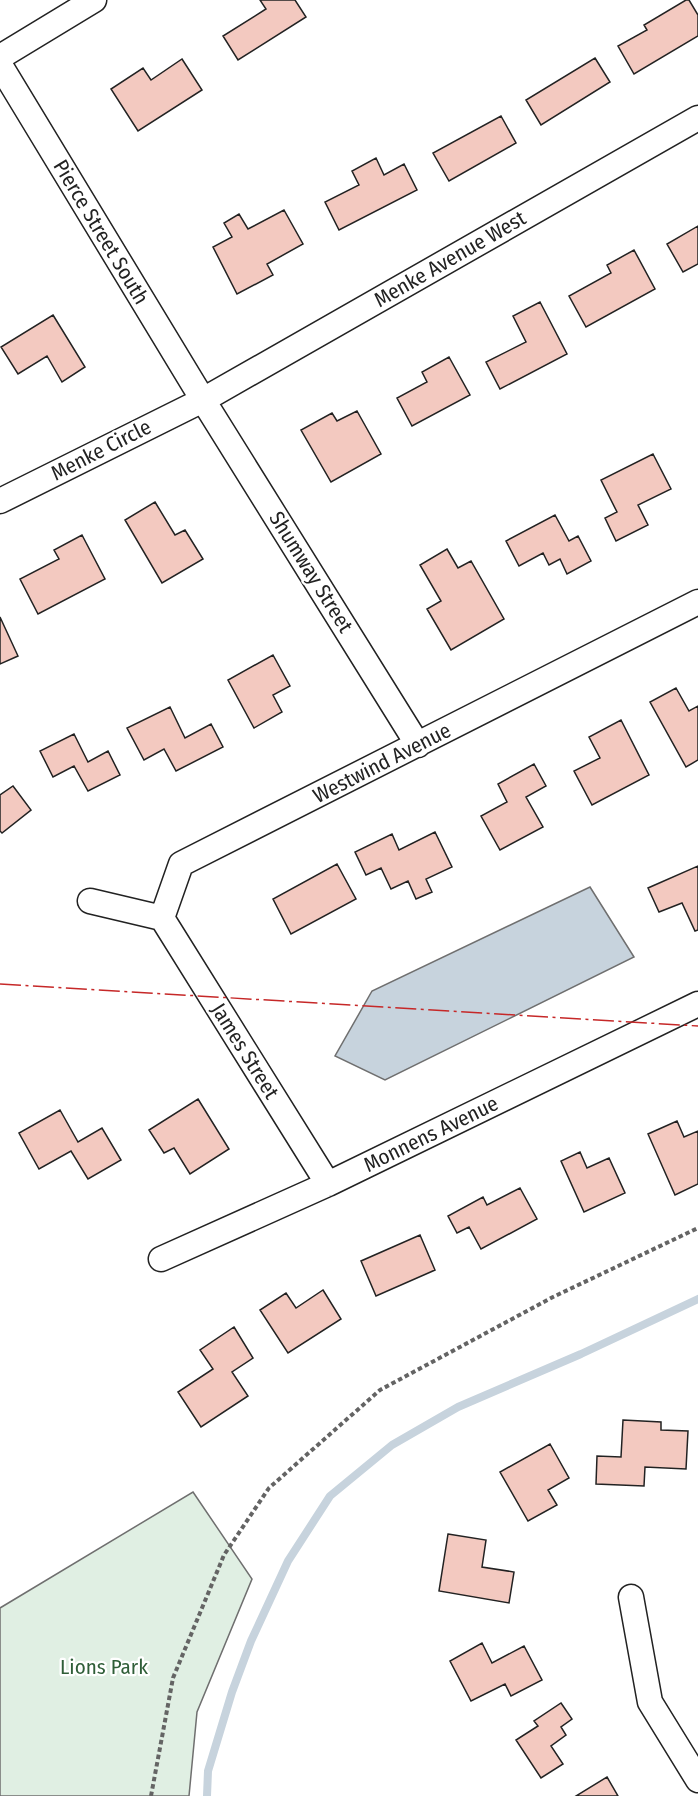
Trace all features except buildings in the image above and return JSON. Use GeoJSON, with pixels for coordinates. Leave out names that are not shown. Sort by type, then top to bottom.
{"type":"FeatureCollection","features":[{"type":"Feature","properties":{"kind":"street"},"geometry":{"type":"LineString","coordinates":[[0,57],[94,0]]}},
{"type":"Feature","properties":{"kind":"street","name":"Pierce Street South"},"geometry":{"type":"LineString","coordinates":[[0,65],[203,400]]}},
{"type":"Feature","properties":{"kind":"street","name":"Menke Avenue West"},"geometry":{"type":"LineString","coordinates":[[203,400],[698,118]]}},
{"type":"Feature","properties":{"kind":"street","name":"Menke Circle"},"geometry":{"type":"LineString","coordinates":[[0,501],[203,400]]}},
{"type":"Feature","properties":{"kind":"street","name":"Shumway Street"},"geometry":{"type":"LineString","coordinates":[[203,400],[418,745]]}},
{"type":"Feature","properties":{"kind":"street","name":"Westwind Avenue"},"geometry":{"type":"LineString","coordinates":[[162,918],[181,864],[698,602]]}},
{"type":"Feature","properties":{"kind":"street"},"geometry":{"type":"LineString","coordinates":[[90,901],[162,918]]}},
{"type":"Feature","properties":{"kind":"street","name":"James Street"},"geometry":{"type":"LineString","coordinates":[[162,918],[328,1184]]}},
{"type":"Feature","properties":{"kind":"street","name":"Monnens Avenue"},"geometry":{"type":"LineString","coordinates":[[161,1259],[328,1184],[698,1004]]}},
{"type":"Feature","properties":{"kind":"street"},"geometry":{"type":"LineString","coordinates":[[631,1598],[650,1702],[698,1780]]}},
{"type":"Feature","properties":{"kind":"path"},"geometry":{"type":"LineString","coordinates":[[151,1796],[173,1678],[224,1556],[269,1488],[380,1390],[553,1297],[698,1228]]}},
{"type":"Feature","properties":{"kind":"green space","name":"Lions Park"},"geometry":{"type":"Polygon","coordinates":[[[193,1492],[252,1579],[197,1712],[189,1796],[0,1796],[0,1608],[193,1492]]]}},
{"type":"Feature","properties":{"kind":"shaded area"},"geometry":{"type":"Polygon","coordinates":[[[590,887],[634,957],[385,1080],[335,1056],[372,991],[590,887]]]}},
{"type":"Feature","properties":{"kind":"waterway"},"geometry":{"type":"LineString","coordinates":[[207,1796],[208,1771],[232,1692],[251,1641],[288,1561],[330,1496],[392,1445],[458,1407],[581,1354],[698,1299]]}},
{"type":"Feature","properties":{"kind":"power"},"geometry":{"type":"LineString","coordinates":[[0,984],[698,1026]]}}]}
